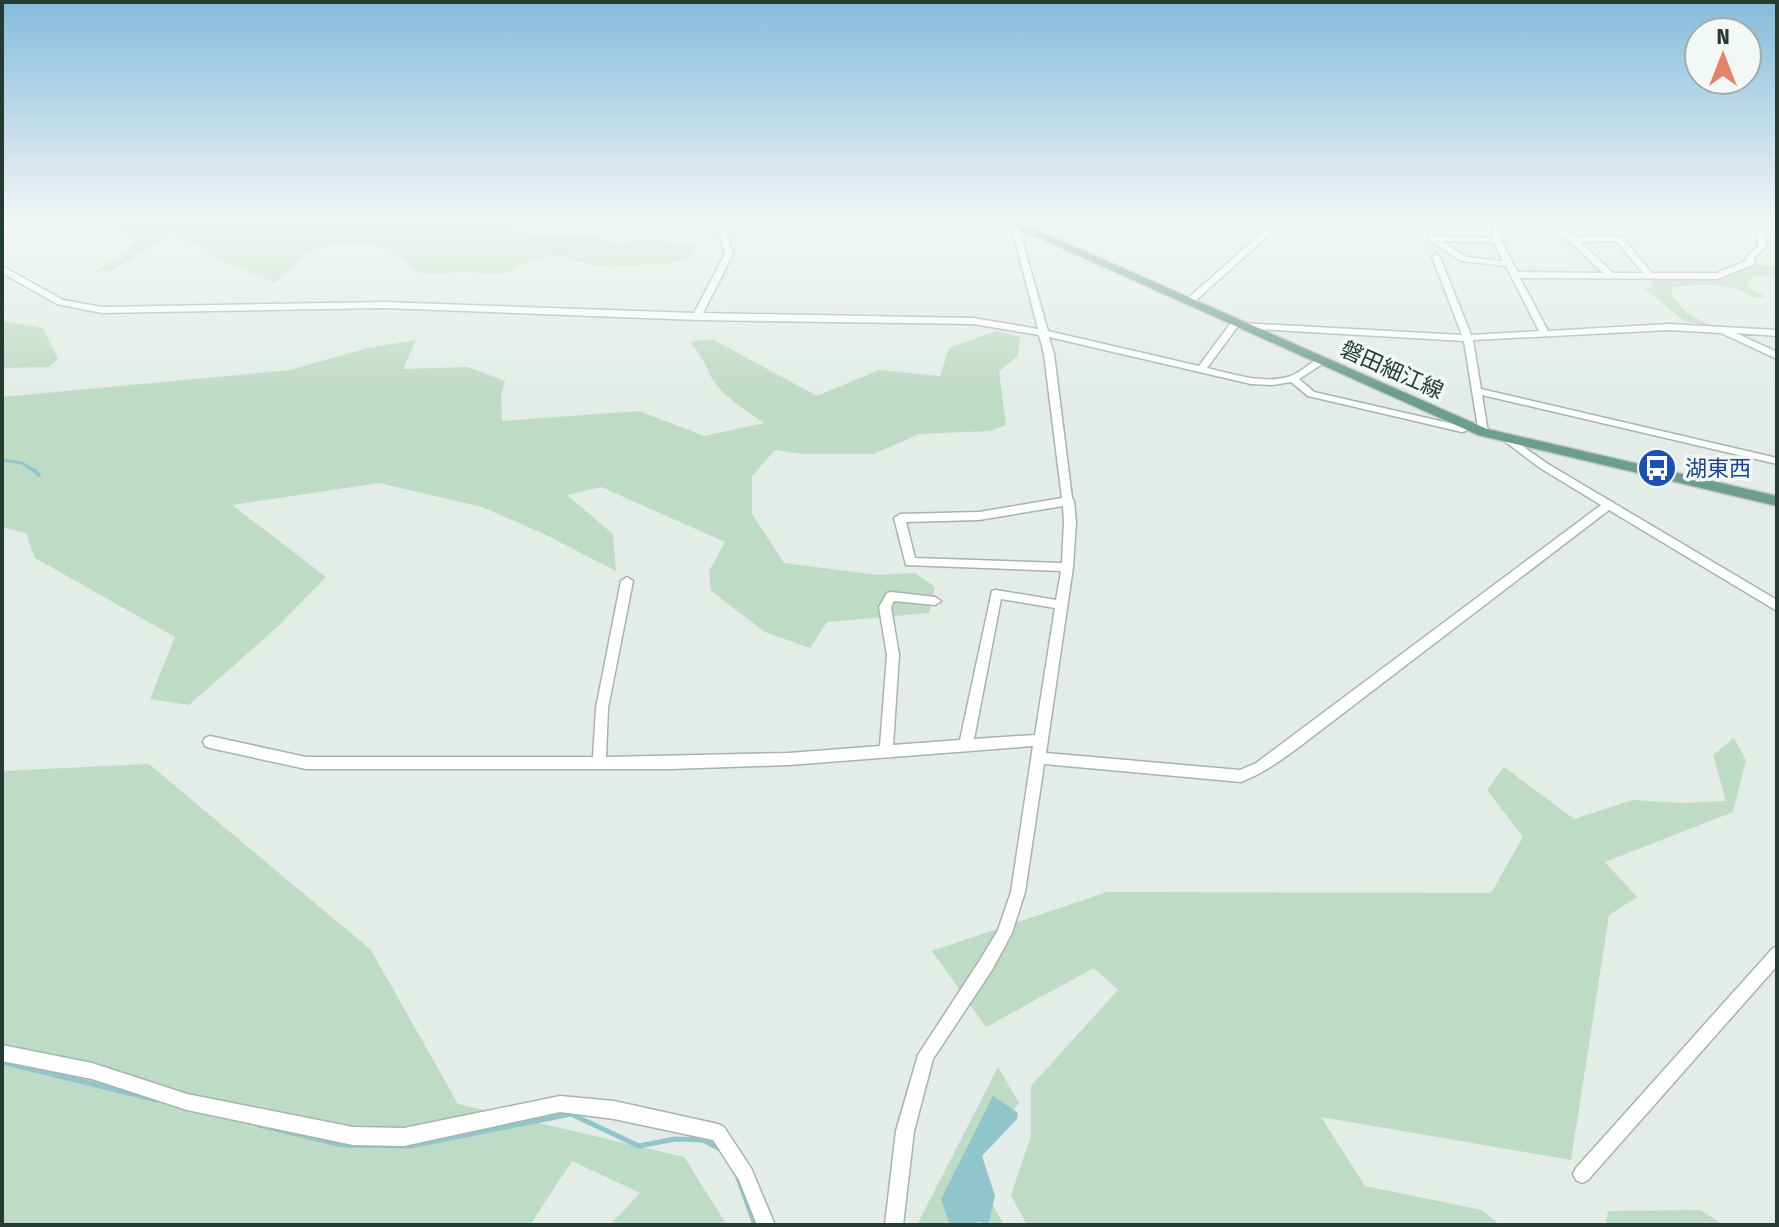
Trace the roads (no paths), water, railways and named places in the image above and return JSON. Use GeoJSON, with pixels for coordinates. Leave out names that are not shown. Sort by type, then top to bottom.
{"type":"FeatureCollection","features":[{"type":"Feature","properties":{"kind":"main road","name":"磐田細江線"},"geometry":{"type":"LineString","coordinates":[[1140,279],[1483,432],[1777,501]]}},
{"type":"Feature","properties":{"kind":"street"},"geometry":{"type":"LineString","coordinates":[[20,279],[60,302],[79,308],[113,311],[369,305],[697,317],[962,320],[1045,334],[1251,381],[1276,383],[1294,380],[1321,361]]}},
{"type":"Feature","properties":{"kind":"street"},"geometry":{"type":"LineString","coordinates":[[697,317],[716,279]]}},
{"type":"Feature","properties":{"kind":"street"},"geometry":{"type":"LineString","coordinates":[[894,1225],[905,1131],[926,1055],[1004,933],[1018,892],[1067,567],[1069,501],[1045,334],[1028,279]]}},
{"type":"Feature","properties":{"kind":"street"},"geometry":{"type":"LineString","coordinates":[[1190,301],[1215,279]]}},
{"type":"Feature","properties":{"kind":"street"},"geometry":{"type":"LineString","coordinates":[[1445,279],[1468,338],[1483,432]]}},
{"type":"Feature","properties":{"kind":"street"},"geometry":{"type":"LineString","coordinates":[[1517,279],[1544,332]]}},
{"type":"Feature","properties":{"kind":"street"},"geometry":{"type":"LineString","coordinates":[[1201,370],[1239,323],[1468,338],[1669,327],[1777,333]]}},
{"type":"Feature","properties":{"kind":"street"},"geometry":{"type":"LineString","coordinates":[[1719,329],[1777,356]]}},
{"type":"Feature","properties":{"kind":"street"},"geometry":{"type":"LineString","coordinates":[[1294,380],[1311,394],[1462,429]]}},
{"type":"Feature","properties":{"kind":"street"},"geometry":{"type":"LineString","coordinates":[[1476,391],[1777,461]]}},
{"type":"Feature","properties":{"kind":"street"},"geometry":{"type":"LineString","coordinates":[[1511,441],[1544,466],[1777,606]]}},
{"type":"Feature","properties":{"kind":"street"},"geometry":{"type":"LineString","coordinates":[[1067,567],[910,562],[900,518],[979,516],[1069,501]]}},
{"type":"Feature","properties":{"kind":"street"},"geometry":{"type":"LineString","coordinates":[[1037,758],[1241,776],[1261,767],[1298,740],[1609,505]]}},
{"type":"Feature","properties":{"kind":"street"},"geometry":{"type":"LineString","coordinates":[[599,763],[602,708],[627,581]]}},
{"type":"Feature","properties":{"kind":"street"},"geometry":{"type":"LineString","coordinates":[[966,745],[996,594],[1061,605]]}},
{"type":"Feature","properties":{"kind":"street"},"geometry":{"type":"LineString","coordinates":[[886,751],[893,655],[885,607],[891,596],[935,601]]}},
{"type":"Feature","properties":{"kind":"street"},"geometry":{"type":"LineString","coordinates":[[210,742],[306,763],[599,763],[789,759],[1039,740]]}},
{"type":"Feature","properties":{"kind":"street"},"geometry":{"type":"LineString","coordinates":[[1582,1174],[1777,954]]}},
{"type":"Feature","properties":{"kind":"street"},"geometry":{"type":"LineString","coordinates":[[2,1053],[92,1071],[187,1102],[353,1136],[404,1137],[560,1104],[614,1110],[675,1122],[718,1133],[745,1174],[766,1225]]}},
{"type":"Feature","properties":{"kind":"water"},"geometry":{"type":"Polygon","coordinates":[[[993,1096],[1018,1113],[1017,1119],[982,1156],[995,1196],[988,1225],[979,1221],[971,1225],[950,1225],[941,1199],[993,1096]]]}},
{"type":"Feature","properties":{"kind":"waterway"},"geometry":{"type":"LineString","coordinates":[[2,460],[22,463],[36,472]]}},
{"type":"Feature","properties":{"kind":"waterway"},"geometry":{"type":"LineString","coordinates":[[36,472],[39,475]]}},
{"type":"Feature","properties":{"kind":"waterway"},"geometry":{"type":"LineString","coordinates":[[2,1062],[157,1100]]}},
{"type":"Feature","properties":{"kind":"waterway"},"geometry":{"type":"LineString","coordinates":[[259,1125],[342,1145],[410,1146],[571,1114],[639,1146],[675,1139],[703,1140],[722,1150]]}},
{"type":"Feature","properties":{"kind":"waterway"},"geometry":{"type":"LineString","coordinates":[[737,1175],[755,1225]]}},
{"type":"Feature","properties":{"kind":"place","name":"湖東西"},"geometry":{"type":"Point","coordinates":[1657,468]}}]}
